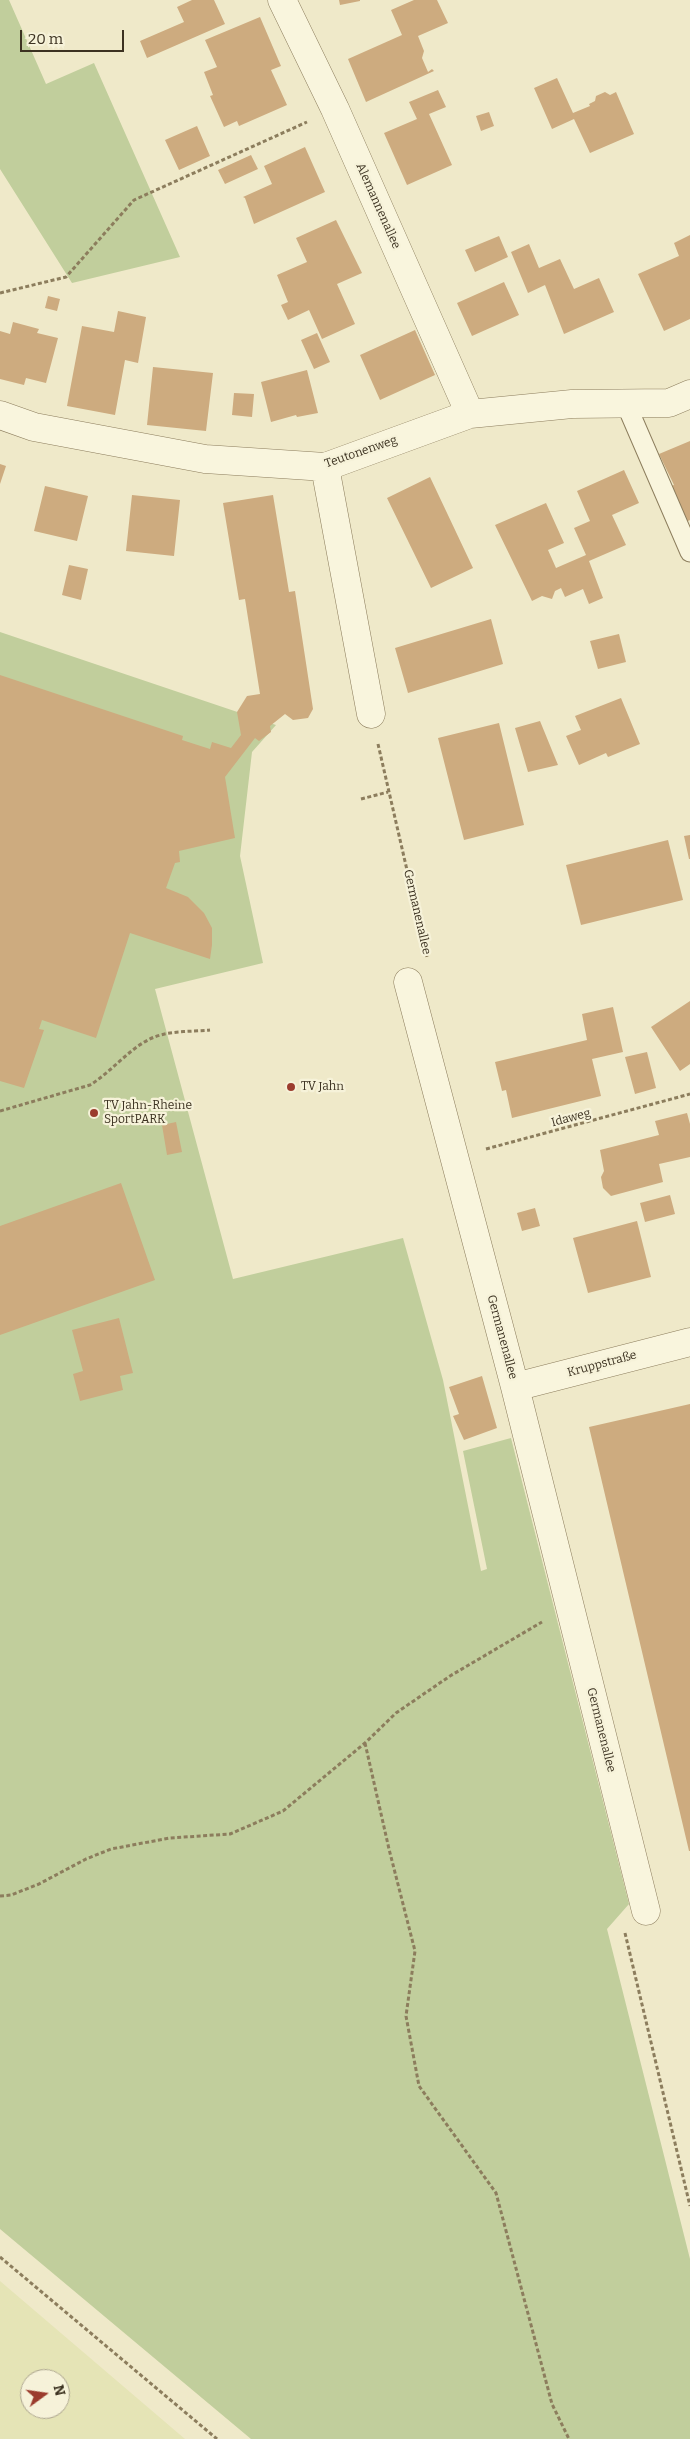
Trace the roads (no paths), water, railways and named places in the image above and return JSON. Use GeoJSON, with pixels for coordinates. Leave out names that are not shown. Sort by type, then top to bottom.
{"type":"FeatureCollection","features":[{"type":"Feature","properties":{"kind":"street","name":"Alemannenallee"},"geometry":{"type":"LineString","coordinates":[[282,0],[335,109],[470,414]]}},
{"type":"Feature","properties":{"kind":"street","name":"Teutonenweg"},"geometry":{"type":"LineString","coordinates":[[0,415],[34,427],[204,459],[325,467],[470,414],[572,404],[669,403],[690,394]]}},
{"type":"Feature","properties":{"kind":"street"},"geometry":{"type":"LineString","coordinates":[[325,467],[371,714]]}},
{"type":"Feature","properties":{"kind":"street","name":"Germanenallee"},"geometry":{"type":"LineString","coordinates":[[408,982],[515,1387],[646,1911]]}},
{"type":"Feature","properties":{"kind":"street","name":"Kruppstraße"},"geometry":{"type":"LineString","coordinates":[[515,1387],[690,1342]]}},
{"type":"Feature","properties":{"kind":"lane"},"geometry":{"type":"LineString","coordinates":[[626,404],[690,552]]}},
{"type":"Feature","properties":{"kind":"place","name":"TV Jahn"},"geometry":{"type":"Point","coordinates":[291,1087]}},
{"type":"Feature","properties":{"kind":"place","name":"TV Jahn-Rheine SportPARK"},"geometry":{"type":"Point","coordinates":[94,1113]}}]}
